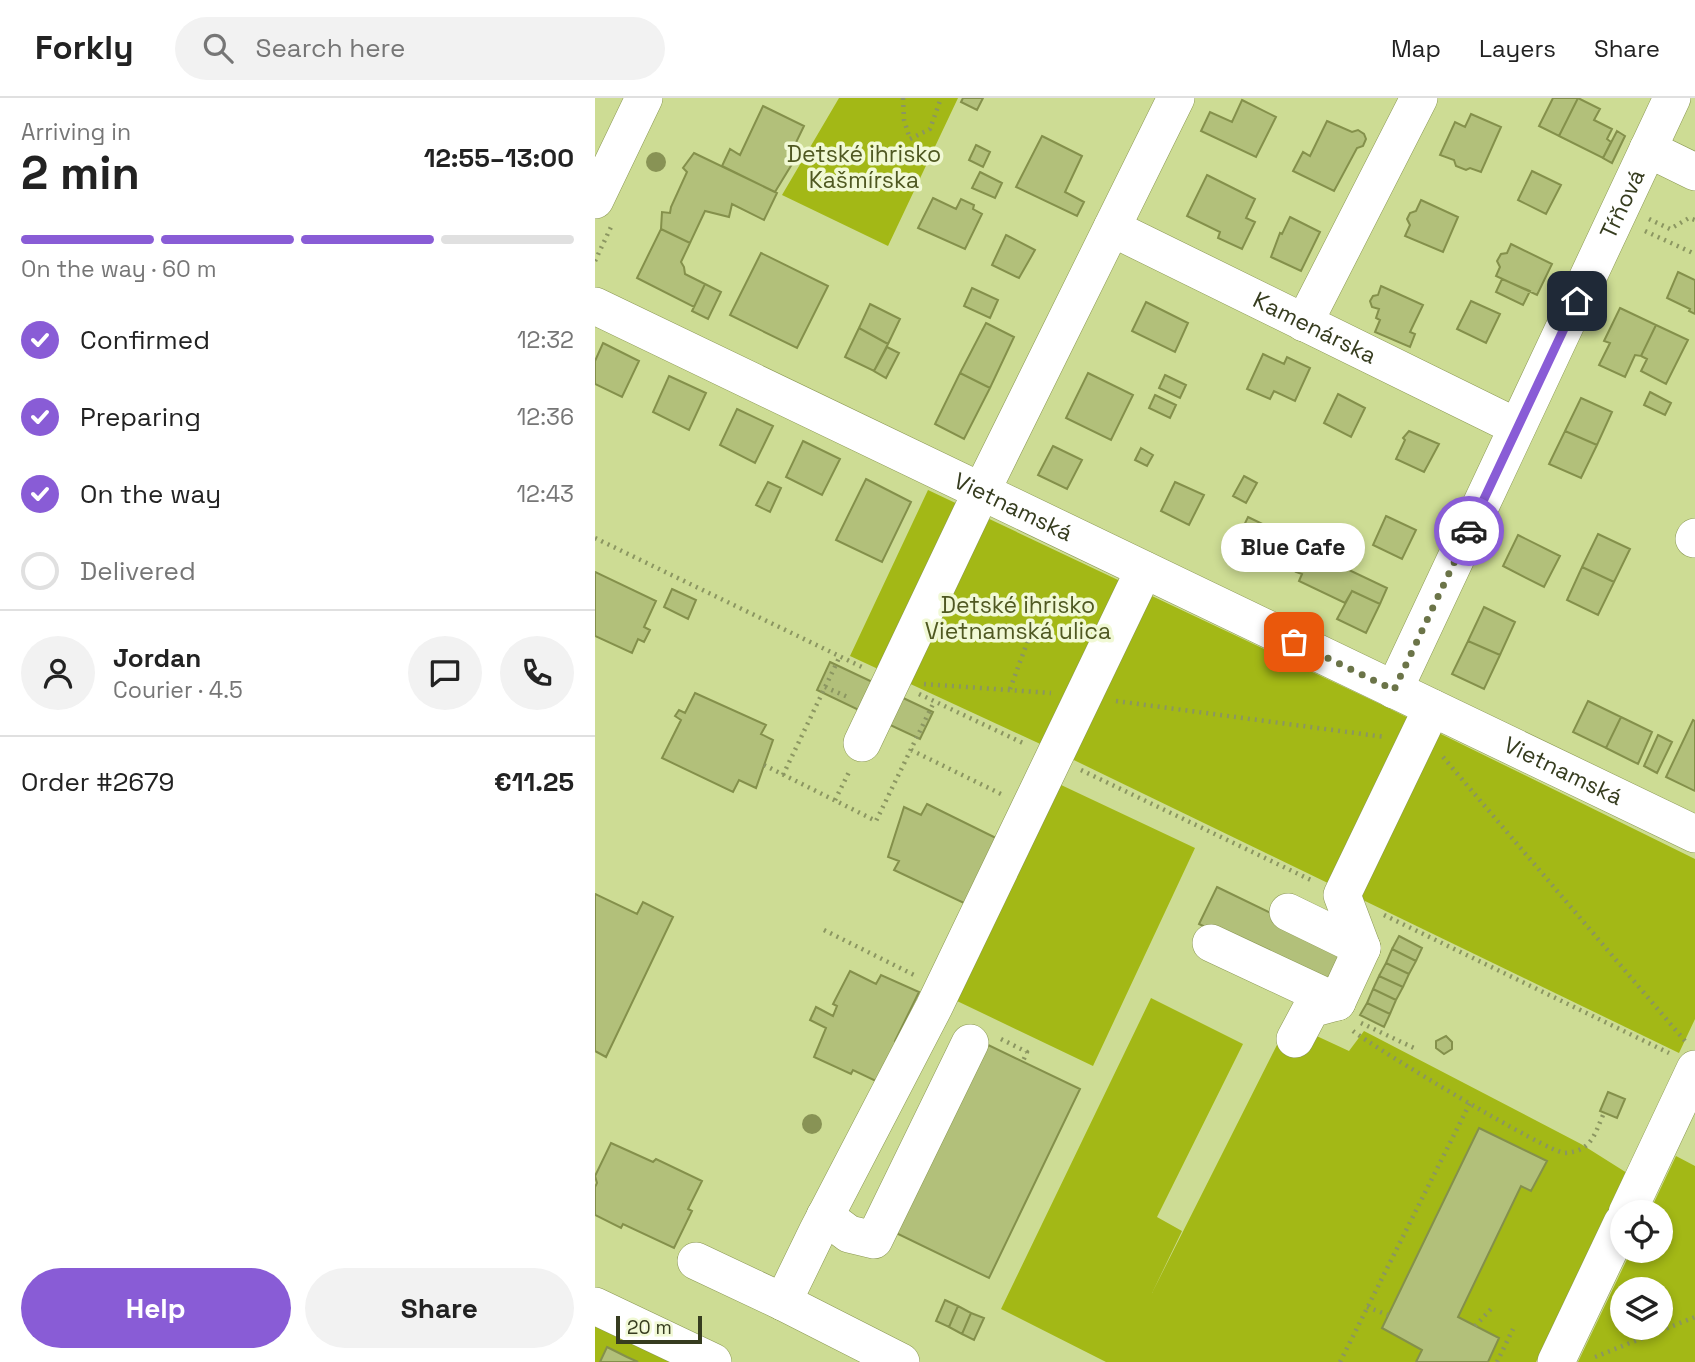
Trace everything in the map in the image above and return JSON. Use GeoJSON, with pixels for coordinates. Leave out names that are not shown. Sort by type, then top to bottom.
{"type":"FeatureCollection","features":[{"type":"Feature","properties":{"kind":"street"},"geometry":{"type":"LineString","coordinates":[[595,200],[644,98]]}},
{"type":"Feature","properties":{"kind":"street"},"geometry":{"type":"LineString","coordinates":[[862,743],[1176,98]]}},
{"type":"Feature","properties":{"kind":"street"},"geometry":{"type":"LineString","coordinates":[[1304,323],[1419,98]]}},
{"type":"Feature","properties":{"kind":"street","name":"Tŕňová"},"geometry":{"type":"LineString","coordinates":[[1394,690],[1672,98]]}},
{"type":"Feature","properties":{"kind":"street"},"geometry":{"type":"LineString","coordinates":[[1648,149],[1695,172]]}},
{"type":"Feature","properties":{"kind":"street","name":"Kamenárska"},"geometry":{"type":"LineString","coordinates":[[1112,228],[1517,427]]}},
{"type":"Feature","properties":{"kind":"street","name":"Vietnamská"},"geometry":{"type":"LineString","coordinates":[[595,306],[1695,834]]}},
{"type":"Feature","properties":{"kind":"street"},"geometry":{"type":"LineString","coordinates":[[783,1302],[943,989],[1144,570]]}},
{"type":"Feature","properties":{"kind":"street"},"geometry":{"type":"LineString","coordinates":[[1338,1002],[1362,948],[1342,895],[1414,740],[1432,708]]}},
{"type":"Feature","properties":{"kind":"street"},"geometry":{"type":"LineString","coordinates":[[1288,912],[1362,948]]}},
{"type":"Feature","properties":{"kind":"street"},"geometry":{"type":"LineString","coordinates":[[1211,943],[1338,1002]]}},
{"type":"Feature","properties":{"kind":"street"},"geometry":{"type":"LineString","coordinates":[[1295,1039],[1311,1009],[1338,1002]]}},
{"type":"Feature","properties":{"kind":"street"},"geometry":{"type":"LineString","coordinates":[[825,1216],[849,1234],[874,1240],[969,1043]]}},
{"type":"Feature","properties":{"kind":"street"},"geometry":{"type":"LineString","coordinates":[[1632,1200],[1685,1056]]}},
{"type":"Feature","properties":{"kind":"street"},"geometry":{"type":"LineString","coordinates":[[1556,1362],[1610,1248]]}},
{"type":"Feature","properties":{"kind":"street"},"geometry":{"type":"LineString","coordinates":[[696,1261],[901,1362]]}},
{"type":"Feature","properties":{"kind":"street"},"geometry":{"type":"LineString","coordinates":[[595,1306],[711,1362]]}},
{"type":"Feature","properties":{"kind":"path"},"geometry":{"type":"LineString","coordinates":[[903,98],[904,120],[910,139],[930,129],[941,98]]}},
{"type":"Feature","properties":{"kind":"path"},"geometry":{"type":"LineString","coordinates":[[1644,216],[1670,229],[1689,218],[1695,220]]}},
{"type":"Feature","properties":{"kind":"path"},"geometry":{"type":"LineString","coordinates":[[1639,228],[1695,254]]}},
{"type":"Feature","properties":{"kind":"path"},"geometry":{"type":"LineString","coordinates":[[595,538],[839,656],[783,775]]}},
{"type":"Feature","properties":{"kind":"path"},"geometry":{"type":"LineString","coordinates":[[1010,689],[1034,624]]}},
{"type":"Feature","properties":{"kind":"path"},"geometry":{"type":"LineString","coordinates":[[892,682],[1010,689],[1084,697],[1414,740],[1433,745],[1685,1056]]}},
{"type":"Feature","properties":{"kind":"path"},"geometry":{"type":"LineString","coordinates":[[892,682],[1685,1056]]}},
{"type":"Feature","properties":{"kind":"path"},"geometry":{"type":"LineString","coordinates":[[764,765],[876,821],[935,702]]}},
{"type":"Feature","properties":{"kind":"path"},"geometry":{"type":"LineString","coordinates":[[911,750],[1030,808]]}},
{"type":"Feature","properties":{"kind":"path"},"geometry":{"type":"LineString","coordinates":[[824,930],[943,989]]}},
{"type":"Feature","properties":{"kind":"path"},"geometry":{"type":"LineString","coordinates":[[1367,1026],[1414,1048]]}},
{"type":"Feature","properties":{"kind":"path"},"geometry":{"type":"LineString","coordinates":[[1360,1037],[1470,1103],[1562,1153],[1579,1150],[1590,1143],[1603,1115]]}},
{"type":"Feature","properties":{"kind":"path"},"geometry":{"type":"LineString","coordinates":[[1340,1362],[1470,1103]]}},
{"type":"Feature","properties":{"kind":"path"},"geometry":{"type":"LineString","coordinates":[[1367,1307],[1388,1315]]}},
{"type":"Feature","properties":{"kind":"path"},"geometry":{"type":"LineString","coordinates":[[1475,1326],[1492,1308]]}},
{"type":"Feature","properties":{"kind":"path"},"geometry":{"type":"LineString","coordinates":[[1590,1362],[1593,1358],[1695,1317]]}},
{"type":"Feature","properties":{"kind":"path"},"geometry":{"type":"LineString","coordinates":[[1497,1362],[1513,1329]]}},
{"type":"Feature","properties":{"kind":"green space","name":"Detské ihrisko Kašmírska"},"geometry":{"type":"Polygon","coordinates":[[[839,98],[958,98],[888,246],[782,195],[839,98]]]}},
{"type":"Feature","properties":{"kind":"green space","name":"Detské ihrisko Vietnamská ulica"},"geometry":{"type":"Polygon","coordinates":[[[928,490],[1380,704],[1695,859],[1695,1019],[1679,1053],[1049,748],[850,656],[928,490]]]}},
{"type":"Feature","properties":{"kind":"green space"},"geometry":{"type":"Polygon","coordinates":[[[1059,784],[1195,848],[1093,1066],[957,1001],[1059,784]]]}},
{"type":"Feature","properties":{"kind":"green space"},"geometry":{"type":"Polygon","coordinates":[[[1151,998],[1243,1044],[1157,1217],[1182,1231],[1152,1293],[1283,1033],[1308,1032],[1349,1051],[1364,1031],[1581,1144],[1627,1173],[1614,1200],[1610,1200],[1610,1208],[1536,1362],[1106,1362],[1001,1309],[1151,998]]]}},
{"type":"Feature","properties":{"kind":"green space"},"geometry":{"type":"Polygon","coordinates":[[[1676,1156],[1695,1166],[1695,1362],[1578,1362],[1610,1295],[1610,1340],[1673,1340],[1673,1277],[1619,1277],[1625,1263],[1673,1263],[1673,1200],[1655,1200],[1676,1156]]]}},
{"type":"Feature","properties":{"kind":"green space"},"geometry":{"type":"Polygon","coordinates":[[[595,1327],[604,1327],[676,1362],[595,1362],[595,1327]]]}},
{"type":"Feature","properties":{"kind":"building"},"geometry":{"type":"Polygon","coordinates":[[[963,98],[983,98],[977,110],[961,102],[963,98]]]}},
{"type":"Feature","properties":{"kind":"building"},"geometry":{"type":"Polygon","coordinates":[[[1553,98],[1578,98],[1559,136],[1539,126],[1553,98]]]}},
{"type":"Feature","properties":{"kind":"building"},"geometry":{"type":"Polygon","coordinates":[[[1578,98],[1600,109],[1594,120],[1612,129],[1607,139],[1611,142],[1603,158],[1559,136],[1578,98]]]}},
{"type":"Feature","properties":{"kind":"building"},"geometry":{"type":"Polygon","coordinates":[[[1242,100],[1276,117],[1256,157],[1201,131],[1210,112],[1232,122],[1242,100]]]}},
{"type":"Feature","properties":{"kind":"building"},"geometry":{"type":"Polygon","coordinates":[[[763,106],[804,126],[787,161],[792,164],[775,192],[722,166],[730,149],[740,155],[763,106]]]}},
{"type":"Feature","properties":{"kind":"building"},"geometry":{"type":"Polygon","coordinates":[[[1471,114],[1501,127],[1481,172],[1456,166],[1454,160],[1440,155],[1455,122],[1465,127],[1471,114]]]}},
{"type":"Feature","properties":{"kind":"building"},"geometry":{"type":"Polygon","coordinates":[[[1327,121],[1352,132],[1358,130],[1366,139],[1363,146],[1357,148],[1334,191],[1293,171],[1303,152],[1310,156],[1327,121]]]}},
{"type":"Feature","properties":{"kind":"building"},"geometry":{"type":"Polygon","coordinates":[[[1617,131],[1625,136],[1612,163],[1603,158],[1617,131]]]}},
{"type":"Feature","properties":{"kind":"building"},"geometry":{"type":"Polygon","coordinates":[[[1042,136],[1082,156],[1065,192],[1084,202],[1077,216],[1016,187],[1042,136]]]}},
{"type":"Feature","properties":{"kind":"building"},"geometry":{"type":"Polygon","coordinates":[[[976,145],[990,152],[983,167],[969,160],[976,145]]]}},
{"type":"Feature","properties":{"kind":"building"},"geometry":{"type":"Polygon","coordinates":[[[694,153],[777,193],[764,220],[732,204],[729,217],[705,211],[690,243],[661,229],[662,212],[670,213],[687,172],[683,168],[694,153]]]}},
{"type":"Feature","properties":{"kind":"building"},"geometry":{"type":"Polygon","coordinates":[[[1532,171],[1561,185],[1546,214],[1518,200],[1532,171]]]}},
{"type":"Feature","properties":{"kind":"building"},"geometry":{"type":"Polygon","coordinates":[[[980,172],[1002,183],[995,198],[972,188],[980,172]]]}},
{"type":"Feature","properties":{"kind":"building"},"geometry":{"type":"Polygon","coordinates":[[[1207,175],[1255,199],[1246,218],[1255,222],[1242,249],[1218,238],[1220,232],[1187,216],[1207,175]]]}},
{"type":"Feature","properties":{"kind":"building"},"geometry":{"type":"Polygon","coordinates":[[[933,198],[956,209],[961,199],[974,205],[973,209],[982,214],[965,249],[918,228],[933,198]]]}},
{"type":"Feature","properties":{"kind":"building"},"geometry":{"type":"Polygon","coordinates":[[[1421,200],[1458,217],[1443,252],[1405,236],[1410,225],[1407,219],[1410,213],[1416,211],[1421,200]]]}},
{"type":"Feature","properties":{"kind":"building"},"geometry":{"type":"Polygon","coordinates":[[[1290,217],[1320,232],[1301,271],[1271,257],[1280,233],[1282,234],[1290,217]]]}},
{"type":"Feature","properties":{"kind":"building"},"geometry":{"type":"Polygon","coordinates":[[[661,229],[690,243],[681,262],[685,274],[705,284],[694,307],[637,278],[661,229]]]}},
{"type":"Feature","properties":{"kind":"building"},"geometry":{"type":"Polygon","coordinates":[[[1006,235],[1035,250],[1019,278],[992,265],[1006,235]]]}},
{"type":"Feature","properties":{"kind":"building"},"geometry":{"type":"Polygon","coordinates":[[[1511,244],[1552,264],[1537,295],[1496,276],[1500,267],[1497,261],[1501,254],[1507,253],[1511,244]]]}},
{"type":"Feature","properties":{"kind":"building"},"geometry":{"type":"Polygon","coordinates":[[[761,253],[828,286],[797,348],[730,315],[761,253]]]}},
{"type":"Feature","properties":{"kind":"building"},"geometry":{"type":"Polygon","coordinates":[[[1678,272],[1695,280],[1695,314],[1667,298],[1678,272]]]}},
{"type":"Feature","properties":{"kind":"building"},"geometry":{"type":"Polygon","coordinates":[[[1502,279],[1530,291],[1523,305],[1496,292],[1502,279]]]}},
{"type":"Feature","properties":{"kind":"building"},"geometry":{"type":"Polygon","coordinates":[[[705,284],[721,292],[708,319],[692,311],[705,284]]]}},
{"type":"Feature","properties":{"kind":"building"},"geometry":{"type":"Polygon","coordinates":[[[1381,286],[1423,305],[1410,332],[1415,334],[1410,347],[1375,332],[1380,320],[1376,318],[1379,309],[1372,307],[1370,301],[1373,296],[1378,295],[1381,286]]]}},
{"type":"Feature","properties":{"kind":"building"},"geometry":{"type":"Polygon","coordinates":[[[972,288],[998,300],[990,318],[964,306],[972,288]]]}},
{"type":"Feature","properties":{"kind":"building"},"geometry":{"type":"Polygon","coordinates":[[[1471,301],[1500,314],[1486,343],[1457,329],[1471,301]]]}},
{"type":"Feature","properties":{"kind":"building"},"geometry":{"type":"Polygon","coordinates":[[[1146,302],[1188,323],[1175,352],[1132,331],[1146,302]]]}},
{"type":"Feature","properties":{"kind":"building"},"geometry":{"type":"Polygon","coordinates":[[[870,304],[900,319],[888,344],[859,328],[870,304]]]}},
{"type":"Feature","properties":{"kind":"building"},"geometry":{"type":"Polygon","coordinates":[[[1620,308],[1656,325],[1641,356],[1635,355],[1625,377],[1599,365],[1610,343],[1604,341],[1620,308]]]}},
{"type":"Feature","properties":{"kind":"building"},"geometry":{"type":"Polygon","coordinates":[[[986,323],[1014,337],[990,388],[960,373],[986,323]]]}},
{"type":"Feature","properties":{"kind":"building"},"geometry":{"type":"Polygon","coordinates":[[[1656,325],[1688,340],[1666,384],[1641,371],[1647,359],[1641,356],[1656,325]]]}},
{"type":"Feature","properties":{"kind":"building"},"geometry":{"type":"Polygon","coordinates":[[[859,328],[888,344],[874,371],[845,357],[859,328]]]}},
{"type":"Feature","properties":{"kind":"building"},"geometry":{"type":"Polygon","coordinates":[[[603,343],[639,361],[622,397],[595,384],[595,361],[603,343]]]}},
{"type":"Feature","properties":{"kind":"building"},"geometry":{"type":"Polygon","coordinates":[[[887,347],[899,353],[886,378],[874,371],[887,347]]]}},
{"type":"Feature","properties":{"kind":"building"},"geometry":{"type":"Polygon","coordinates":[[[1263,354],[1284,364],[1287,357],[1310,368],[1295,401],[1274,391],[1270,399],[1247,389],[1263,354]]]}},
{"type":"Feature","properties":{"kind":"building"},"geometry":{"type":"Polygon","coordinates":[[[960,373],[990,388],[964,439],[935,424],[960,373]]]}},
{"type":"Feature","properties":{"kind":"building"},"geometry":{"type":"Polygon","coordinates":[[[1088,373],[1133,395],[1111,440],[1066,418],[1088,373]]]}},
{"type":"Feature","properties":{"kind":"building"},"geometry":{"type":"Polygon","coordinates":[[[1165,375],[1186,385],[1180,398],[1159,388],[1165,375]]]}},
{"type":"Feature","properties":{"kind":"building"},"geometry":{"type":"Polygon","coordinates":[[[669,376],[706,393],[689,430],[653,412],[669,376]]]}},
{"type":"Feature","properties":{"kind":"building"},"geometry":{"type":"Polygon","coordinates":[[[1650,392],[1671,403],[1665,415],[1644,405],[1650,392]]]}},
{"type":"Feature","properties":{"kind":"building"},"geometry":{"type":"Polygon","coordinates":[[[1338,394],[1365,408],[1351,437],[1324,423],[1338,394]]]}},
{"type":"Feature","properties":{"kind":"building"},"geometry":{"type":"Polygon","coordinates":[[[1155,395],[1176,405],[1170,418],[1149,408],[1155,395]]]}},
{"type":"Feature","properties":{"kind":"building"},"geometry":{"type":"Polygon","coordinates":[[[1581,398],[1612,412],[1597,445],[1565,431],[1581,398]]]}},
{"type":"Feature","properties":{"kind":"building"},"geometry":{"type":"Polygon","coordinates":[[[737,409],[773,426],[755,463],[720,445],[737,409]]]}},
{"type":"Feature","properties":{"kind":"building"},"geometry":{"type":"Polygon","coordinates":[[[1409,431],[1439,444],[1424,472],[1396,459],[1405,440],[1403,438],[1409,431]]]}},
{"type":"Feature","properties":{"kind":"building"},"geometry":{"type":"Polygon","coordinates":[[[1565,431],[1597,445],[1581,478],[1549,464],[1565,431]]]}},
{"type":"Feature","properties":{"kind":"building"},"geometry":{"type":"Polygon","coordinates":[[[803,441],[840,459],[822,495],[786,477],[803,441]]]}},
{"type":"Feature","properties":{"kind":"building"},"geometry":{"type":"Polygon","coordinates":[[[1053,446],[1082,460],[1067,489],[1038,475],[1053,446]]]}},
{"type":"Feature","properties":{"kind":"building"},"geometry":{"type":"Polygon","coordinates":[[[1141,448],[1153,455],[1147,466],[1135,460],[1141,448]]]}},
{"type":"Feature","properties":{"kind":"building"},"geometry":{"type":"Polygon","coordinates":[[[1244,476],[1257,483],[1246,503],[1233,496],[1244,476]]]}},
{"type":"Feature","properties":{"kind":"building"},"geometry":{"type":"Polygon","coordinates":[[[866,479],[911,502],[882,562],[836,540],[866,479]]]}},
{"type":"Feature","properties":{"kind":"building"},"geometry":{"type":"Polygon","coordinates":[[[768,482],[781,488],[770,512],[756,505],[768,482]]]}},
{"type":"Feature","properties":{"kind":"building"},"geometry":{"type":"Polygon","coordinates":[[[1175,482],[1204,495],[1189,525],[1161,511],[1175,482]]]}},
{"type":"Feature","properties":{"kind":"building"},"geometry":{"type":"Polygon","coordinates":[[[1386,516],[1416,530],[1402,559],[1373,545],[1386,516]]]}},
{"type":"Feature","properties":{"kind":"building"},"geometry":{"type":"Polygon","coordinates":[[[1248,517],[1277,531],[1263,560],[1234,546],[1248,517]]]}},
{"type":"Feature","properties":{"kind":"building"},"geometry":{"type":"Polygon","coordinates":[[[1598,534],[1630,549],[1614,582],[1582,567],[1598,534]]]}},
{"type":"Feature","properties":{"kind":"building"},"geometry":{"type":"Polygon","coordinates":[[[1518,535],[1560,556],[1544,587],[1503,566],[1518,535]]]}},
{"type":"Feature","properties":{"kind":"building"},"geometry":{"type":"Polygon","coordinates":[[[1307,550],[1387,588],[1380,604],[1352,591],[1345,603],[1299,581],[1302,574],[1296,572],[1307,550]]]}},
{"type":"Feature","properties":{"kind":"building"},"geometry":{"type":"Polygon","coordinates":[[[1582,567],[1614,582],[1598,615],[1567,600],[1582,567]]]}},
{"type":"Feature","properties":{"kind":"building"},"geometry":{"type":"Polygon","coordinates":[[[595,572],[656,601],[644,627],[650,630],[644,642],[638,639],[632,653],[595,636],[595,572]]]}},
{"type":"Feature","properties":{"kind":"building"},"geometry":{"type":"Polygon","coordinates":[[[672,589],[696,600],[688,619],[664,607],[672,589]]]}},
{"type":"Feature","properties":{"kind":"building"},"geometry":{"type":"Polygon","coordinates":[[[1352,591],[1380,604],[1366,633],[1337,619],[1352,591]]]}},
{"type":"Feature","properties":{"kind":"building"},"geometry":{"type":"Polygon","coordinates":[[[1484,607],[1515,622],[1500,655],[1468,641],[1484,607]]]}},
{"type":"Feature","properties":{"kind":"building"},"geometry":{"type":"Polygon","coordinates":[[[1468,641],[1500,655],[1484,689],[1452,674],[1468,641]]]}},
{"type":"Feature","properties":{"kind":"building"},"geometry":{"type":"Polygon","coordinates":[[[830,662],[881,686],[867,714],[817,690],[830,662]]]}},
{"type":"Feature","properties":{"kind":"building"},"geometry":{"type":"Polygon","coordinates":[[[695,693],[766,725],[761,734],[773,740],[756,788],[739,780],[733,792],[662,758],[681,720],[675,716],[679,710],[685,713],[695,693]]]}},
{"type":"Feature","properties":{"kind":"building"},"geometry":{"type":"Polygon","coordinates":[[[901,697],[933,712],[920,739],[888,724],[901,697]]]}},
{"type":"Feature","properties":{"kind":"building"},"geometry":{"type":"Polygon","coordinates":[[[1588,701],[1621,717],[1606,748],[1573,732],[1588,701]]]}},
{"type":"Feature","properties":{"kind":"building"},"geometry":{"type":"Polygon","coordinates":[[[1621,717],[1652,732],[1638,764],[1606,748],[1621,717]]]}},
{"type":"Feature","properties":{"kind":"building"},"geometry":{"type":"Polygon","coordinates":[[[1693,720],[1695,721],[1695,791],[1666,777],[1693,720]]]}},
{"type":"Feature","properties":{"kind":"building"},"geometry":{"type":"Polygon","coordinates":[[[1658,735],[1672,742],[1657,773],[1644,766],[1658,735]]]}},
{"type":"Feature","properties":{"kind":"building"},"geometry":{"type":"Polygon","coordinates":[[[927,804],[998,839],[966,904],[894,870],[899,861],[888,857],[904,807],[921,815],[927,804]]]}},
{"type":"Feature","properties":{"kind":"building"},"geometry":{"type":"Polygon","coordinates":[[[1217,887],[1343,948],[1325,986],[1199,924],[1217,887]]]}},
{"type":"Feature","properties":{"kind":"building"},"geometry":{"type":"Polygon","coordinates":[[[595,894],[637,914],[643,902],[673,917],[606,1057],[595,1051],[595,894]]]}},
{"type":"Feature","properties":{"kind":"building"},"geometry":{"type":"Polygon","coordinates":[[[1399,936],[1422,948],[1416,961],[1392,949],[1399,936]]]}},
{"type":"Feature","properties":{"kind":"building"},"geometry":{"type":"Polygon","coordinates":[[[1392,949],[1416,961],[1409,974],[1386,963],[1392,949]]]}},
{"type":"Feature","properties":{"kind":"building"},"geometry":{"type":"Polygon","coordinates":[[[1386,963],[1409,974],[1403,987],[1379,976],[1386,963]]]}},
{"type":"Feature","properties":{"kind":"building"},"geometry":{"type":"Polygon","coordinates":[[[850,971],[876,984],[881,975],[919,992],[895,1041],[899,1043],[880,1083],[853,1070],[851,1074],[814,1057],[826,1028],[810,1020],[816,1007],[833,1016],[837,1006],[833,1004],[850,971]]]}},
{"type":"Feature","properties":{"kind":"building"},"geometry":{"type":"Polygon","coordinates":[[[1379,976],[1403,987],[1396,1000],[1373,989],[1379,976]]]}},
{"type":"Feature","properties":{"kind":"building"},"geometry":{"type":"Polygon","coordinates":[[[1373,989],[1396,1000],[1390,1014],[1367,1003],[1373,989]]]}},
{"type":"Feature","properties":{"kind":"building"},"geometry":{"type":"Polygon","coordinates":[[[1367,1003],[1390,1014],[1384,1027],[1360,1015],[1367,1003]]]}},
{"type":"Feature","properties":{"kind":"building"},"geometry":{"type":"Polygon","coordinates":[[[1446,1036],[1452,1042],[1452,1049],[1444,1054],[1436,1048],[1436,1041],[1446,1036]]]}},
{"type":"Feature","properties":{"kind":"building"},"geometry":{"type":"Polygon","coordinates":[[[984,1043],[1080,1089],[989,1278],[894,1232],[984,1043]]]}},
{"type":"Feature","properties":{"kind":"building"},"geometry":{"type":"Polygon","coordinates":[[[1608,1092],[1625,1099],[1617,1118],[1600,1111],[1608,1092]]]}},
{"type":"Feature","properties":{"kind":"building"},"geometry":{"type":"Polygon","coordinates":[[[1479,1128],[1547,1161],[1531,1191],[1521,1186],[1458,1317],[1499,1338],[1488,1362],[1416,1362],[1422,1350],[1382,1328],[1479,1128]]]}},
{"type":"Feature","properties":{"kind":"building"},"geometry":{"type":"Polygon","coordinates":[[[611,1143],[653,1162],[656,1159],[702,1181],[688,1209],[692,1211],[674,1248],[623,1224],[621,1228],[595,1215],[595,1176],[611,1143]]]}},
{"type":"Feature","properties":{"kind":"building"},"geometry":{"type":"Polygon","coordinates":[[[945,1300],[958,1306],[949,1327],[936,1321],[945,1300]]]}},
{"type":"Feature","properties":{"kind":"building"},"geometry":{"type":"Polygon","coordinates":[[[958,1306],[971,1313],[962,1334],[949,1327],[958,1306]]]}},
{"type":"Feature","properties":{"kind":"building"},"geometry":{"type":"Polygon","coordinates":[[[971,1313],[984,1318],[974,1340],[962,1334],[971,1313]]]}},
{"type":"Feature","properties":{"kind":"building"},"geometry":{"type":"Polygon","coordinates":[[[607,1347],[627,1357],[638,1362],[600,1362],[607,1347]]]}},
{"type":"Feature","properties":{"kind":"way so far"},"geometry":{"type":"LineString","coordinates":[[1294,642],[1394,690],[1469,531]]}},
{"type":"Feature","properties":{"kind":"place","name":"Blue Cafe"},"geometry":{"type":"Point","coordinates":[1294,642]}},
{"type":"Feature","properties":{"kind":"route"},"geometry":{"type":"LineString","coordinates":[[1469,531],[1577,301]]}}]}
